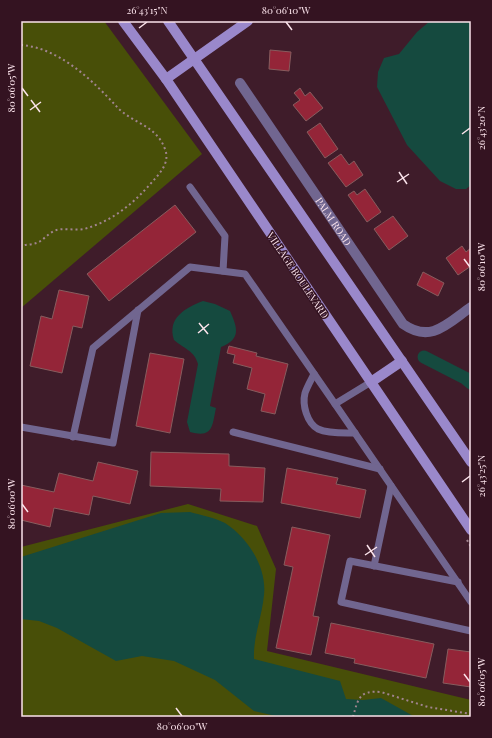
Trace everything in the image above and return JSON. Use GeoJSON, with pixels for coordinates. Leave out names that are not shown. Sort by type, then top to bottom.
{"type":"FeatureCollection","features":[{"type":"Feature","properties":{"kind":"street","name":"VILLAGE BOULEVARD"},"geometry":{"type":"LineString","coordinates":[[124,21],[166,79],[471,530]]}},
{"type":"Feature","properties":{"kind":"street"},"geometry":{"type":"LineString","coordinates":[[168,21],[195,58],[471,462]]}},
{"type":"Feature","properties":{"kind":"street"},"geometry":{"type":"LineString","coordinates":[[166,79],[248,21]]}},
{"type":"Feature","properties":{"kind":"street","name":"PALM ROAD"},"geometry":{"type":"LineString","coordinates":[[240,83],[403,324],[410,329],[427,333],[435,332],[471,307]]}},
{"type":"Feature","properties":{"kind":"street"},"geometry":{"type":"LineString","coordinates":[[371,382],[402,361]]}},
{"type":"Feature","properties":{"kind":"lane"},"geometry":{"type":"LineString","coordinates":[[190,187],[225,236],[223,271]]}},
{"type":"Feature","properties":{"kind":"lane"},"geometry":{"type":"LineString","coordinates":[[73,437],[92,348],[190,268],[245,274],[471,602]]}},
{"type":"Feature","properties":{"kind":"lane"},"geometry":{"type":"LineString","coordinates":[[21,427],[113,443],[138,310]]}},
{"type":"Feature","properties":{"kind":"lane"},"geometry":{"type":"LineString","coordinates":[[314,374],[305,394],[305,411],[312,423],[318,429],[328,432],[355,433]]}},
{"type":"Feature","properties":{"kind":"lane"},"geometry":{"type":"LineString","coordinates":[[335,404],[371,382]]}},
{"type":"Feature","properties":{"kind":"lane"},"geometry":{"type":"LineString","coordinates":[[234,432],[380,469]]}},
{"type":"Feature","properties":{"kind":"lane"},"geometry":{"type":"LineString","coordinates":[[374,566],[391,486]]}},
{"type":"Feature","properties":{"kind":"lane"},"geometry":{"type":"LineString","coordinates":[[458,582],[350,561],[341,602],[471,631]]}},
{"type":"Feature","properties":{"kind":"path"},"geometry":{"type":"LineString","coordinates":[[21,45],[36,47],[54,54],[97,86],[125,113],[150,129],[165,147],[167,158],[166,163],[157,177],[137,199],[120,212],[84,228],[57,230],[38,242],[21,246]]}},
{"type":"Feature","properties":{"kind":"path"},"geometry":{"type":"LineString","coordinates":[[353,717],[358,698],[366,693],[381,692],[428,707],[471,714]]}},
{"type":"Feature","properties":{"kind":"green space"},"geometry":{"type":"Polygon","coordinates":[[[21,21],[104,21],[202,154],[21,308],[21,21]]]}},
{"type":"Feature","properties":{"kind":"green space"},"geometry":{"type":"Polygon","coordinates":[[[188,504],[257,526],[276,569],[267,651],[471,700],[471,717],[21,717],[21,547],[188,504]]]}},
{"type":"Feature","properties":{"kind":"shaded area"},"geometry":{"type":"Polygon","coordinates":[[[430,21],[471,21],[471,185],[466,189],[456,189],[440,181],[407,145],[377,87],[378,72],[384,58],[399,54],[417,32],[430,21]]]}},
{"type":"Feature","properties":{"kind":"shaded area"},"geometry":{"type":"Polygon","coordinates":[[[203,301],[215,304],[230,311],[236,327],[236,332],[235,336],[228,344],[221,347],[210,406],[216,408],[212,426],[207,432],[198,433],[190,432],[187,422],[198,364],[191,353],[174,340],[172,332],[175,320],[179,315],[190,307],[203,301]]]}},
{"type":"Feature","properties":{"kind":"shaded area"},"geometry":{"type":"Polygon","coordinates":[[[190,512],[221,521],[233,529],[248,545],[259,564],[264,584],[264,595],[256,635],[254,659],[340,681],[346,699],[363,700],[381,698],[415,717],[280,717],[254,711],[215,680],[174,661],[142,656],[116,661],[57,628],[39,621],[21,619],[21,557],[161,513],[190,512]]]}},
{"type":"Feature","properties":{"kind":"building"},"geometry":{"type":"Polygon","coordinates":[[[270,50],[291,52],[289,71],[269,69],[270,50]]]}},
{"type":"Feature","properties":{"kind":"building"},"geometry":{"type":"Polygon","coordinates":[[[300,88],[305,96],[310,92],[323,108],[306,121],[293,105],[300,100],[294,93],[300,88]]]}},
{"type":"Feature","properties":{"kind":"building"},"geometry":{"type":"Polygon","coordinates":[[[320,123],[338,149],[325,158],[307,132],[320,123]]]}},
{"type":"Feature","properties":{"kind":"building"},"geometry":{"type":"Polygon","coordinates":[[[341,154],[349,165],[354,161],[363,175],[346,187],[328,163],[341,154]]]}},
{"type":"Feature","properties":{"kind":"building"},"geometry":{"type":"Polygon","coordinates":[[[365,189],[381,212],[367,222],[348,195],[354,191],[357,195],[365,189]]]}},
{"type":"Feature","properties":{"kind":"building"},"geometry":{"type":"Polygon","coordinates":[[[175,205],[196,232],[109,301],[87,274],[175,205]]]}},
{"type":"Feature","properties":{"kind":"building"},"geometry":{"type":"Polygon","coordinates":[[[393,216],[408,236],[389,250],[374,229],[393,216]]]}},
{"type":"Feature","properties":{"kind":"building"},"geometry":{"type":"Polygon","coordinates":[[[462,246],[466,252],[471,248],[471,266],[458,275],[446,258],[462,246]]]}},
{"type":"Feature","properties":{"kind":"building"},"geometry":{"type":"Polygon","coordinates":[[[423,272],[444,283],[438,296],[417,285],[423,272]]]}},
{"type":"Feature","properties":{"kind":"building"},"geometry":{"type":"Polygon","coordinates":[[[59,290],[89,296],[82,328],[73,326],[62,373],[30,366],[41,316],[52,319],[59,290]]]}},
{"type":"Feature","properties":{"kind":"building"},"geometry":{"type":"Polygon","coordinates":[[[229,346],[257,353],[256,356],[288,364],[275,414],[261,411],[265,394],[247,389],[252,368],[233,363],[235,355],[227,353],[229,346]]]}},
{"type":"Feature","properties":{"kind":"building"},"geometry":{"type":"Polygon","coordinates":[[[150,353],[184,359],[170,433],[136,426],[150,353]]]}},
{"type":"Feature","properties":{"kind":"building"},"geometry":{"type":"Polygon","coordinates":[[[151,452],[229,454],[229,466],[265,468],[263,502],[220,501],[221,489],[150,486],[151,452]]]}},
{"type":"Feature","properties":{"kind":"building"},"geometry":{"type":"Polygon","coordinates":[[[98,462],[138,471],[130,504],[93,496],[89,515],[54,508],[50,527],[21,520],[21,485],[54,492],[59,473],[93,481],[98,462]]]}},
{"type":"Feature","properties":{"kind":"building"},"geometry":{"type":"Polygon","coordinates":[[[287,468],[338,478],[336,484],[366,490],[360,518],[281,503],[287,468]]]}},
{"type":"Feature","properties":{"kind":"building"},"geometry":{"type":"Polygon","coordinates":[[[292,527],[330,535],[313,616],[319,617],[311,655],[276,648],[293,567],[284,565],[292,527]]]}},
{"type":"Feature","properties":{"kind":"building"},"geometry":{"type":"Polygon","coordinates":[[[331,623],[434,644],[426,678],[354,663],[355,659],[325,653],[331,623]]]}},
{"type":"Feature","properties":{"kind":"building"},"geometry":{"type":"Polygon","coordinates":[[[448,649],[471,652],[471,687],[443,683],[448,649]]]}},
{"type":"Feature","properties":{"kind":"waterway"},"geometry":{"type":"LineString","coordinates":[[424,357],[465,378],[471,383]]}}]}
